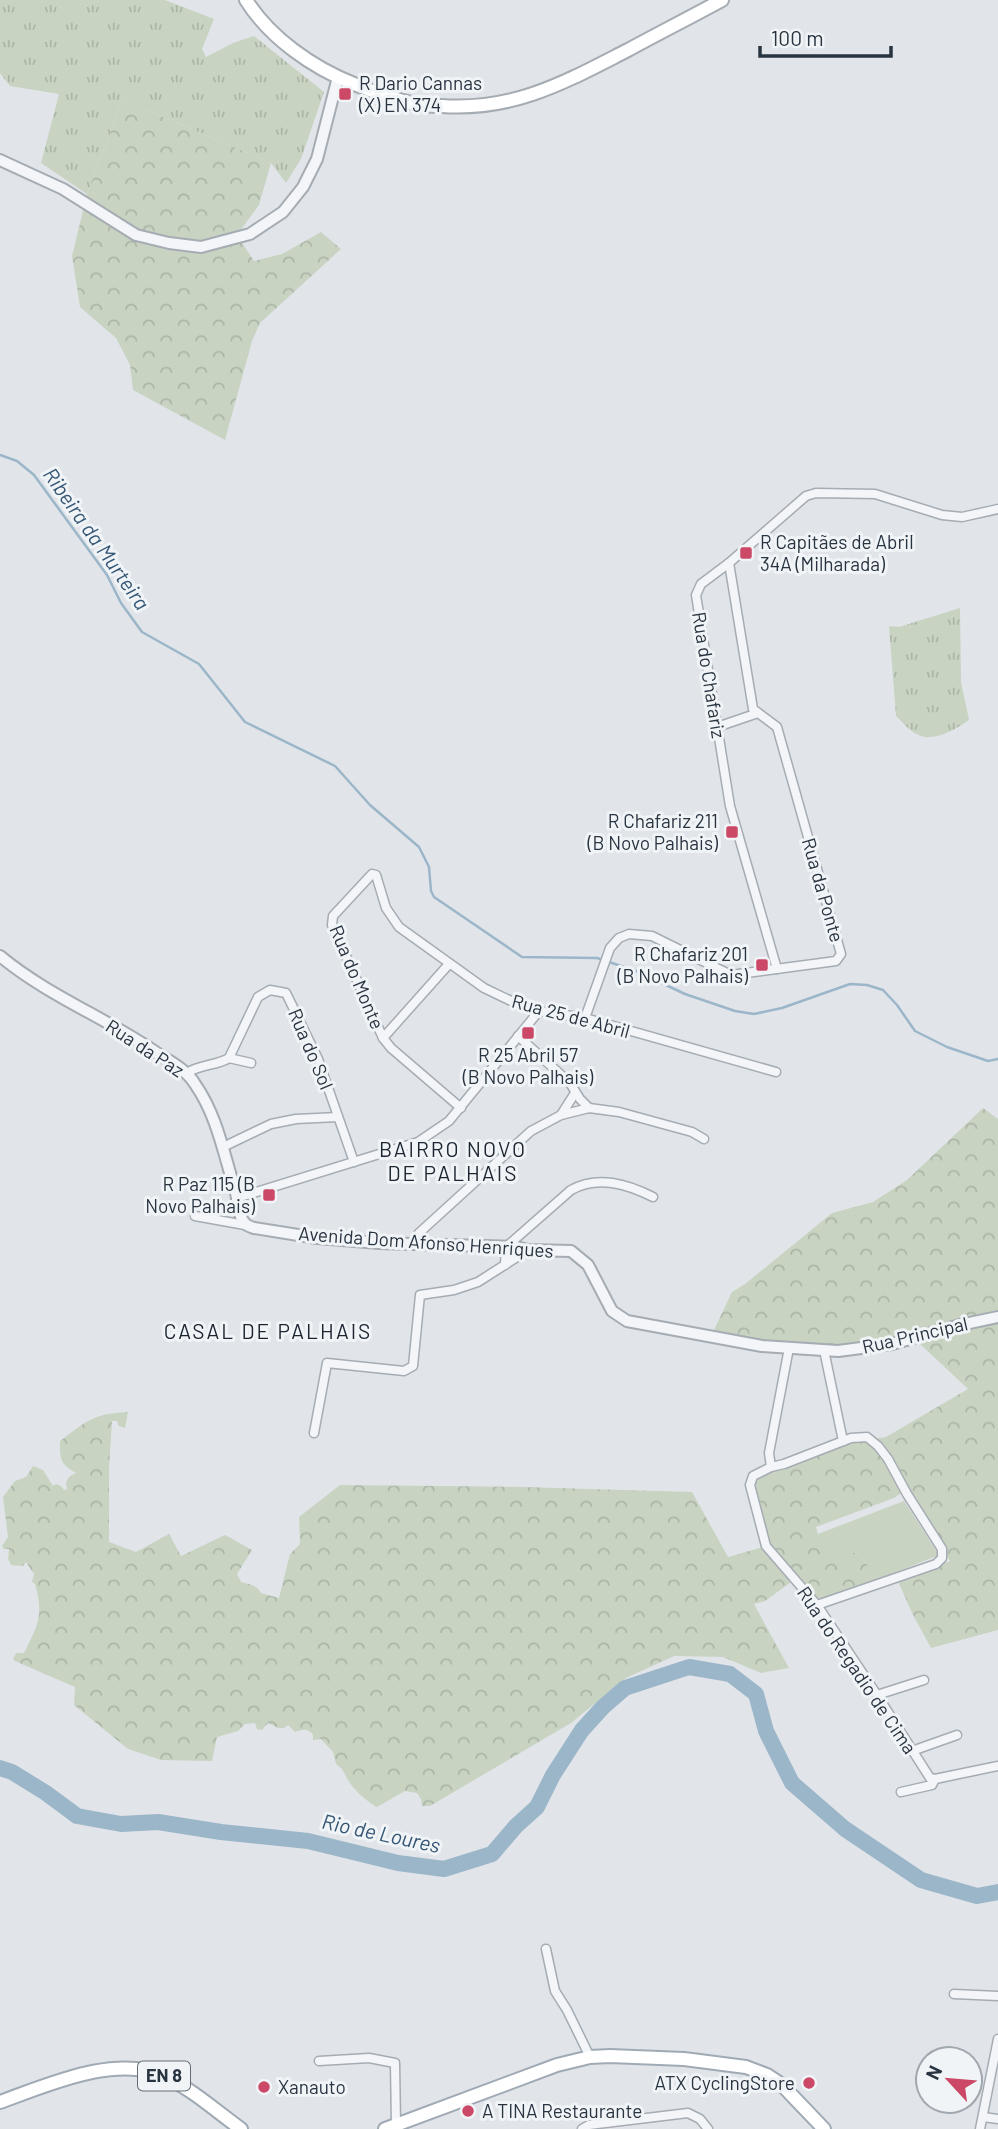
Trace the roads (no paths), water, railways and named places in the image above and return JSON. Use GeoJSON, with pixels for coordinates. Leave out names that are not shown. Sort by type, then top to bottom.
{"type":"FeatureCollection","features":[{"type":"Feature","properties":{"kind":"main road"},"geometry":{"type":"LineString","coordinates":[[246,0],[253,12],[281,40],[338,78],[417,105],[460,107],[496,104],[533,96],[567,82],[722,0]]}},
{"type":"Feature","properties":{"kind":"main road"},"geometry":{"type":"LineString","coordinates":[[388,2128],[538,2071],[590,2057],[610,2056],[684,2059],[746,2067],[776,2080],[824,2129]]}},
{"type":"Feature","properties":{"kind":"main road","name":"EN 8"},"geometry":{"type":"LineString","coordinates":[[0,2102],[73,2077],[138,2069],[152,2071],[176,2082],[241,2129]]}},
{"type":"Feature","properties":{"kind":"street"},"geometry":{"type":"LineString","coordinates":[[0,160],[63,189],[136,235],[201,247],[250,234],[283,212],[290,204],[303,187],[317,159],[338,78]]}},
{"type":"Feature","properties":{"kind":"street","name":"Rua do Chafariz"},"geometry":{"type":"LineString","coordinates":[[776,969],[730,806],[696,595],[701,584],[806,496],[816,493],[875,494],[942,515],[962,517],[998,509]]}},
{"type":"Feature","properties":{"kind":"street","name":"Rua da Ponte"},"geometry":{"type":"LineString","coordinates":[[586,1018],[607,955],[619,938],[629,934],[652,936],[731,975],[836,961],[841,954],[777,727],[774,722],[753,709],[729,563]]}},
{"type":"Feature","properties":{"kind":"street"},"geometry":{"type":"LineString","coordinates":[[717,727],[758,713]]}},
{"type":"Feature","properties":{"kind":"street","name":"Rua do Monte"},"geometry":{"type":"LineString","coordinates":[[376,875],[372,874],[367,878],[332,920],[383,1038],[461,1108]]}},
{"type":"Feature","properties":{"kind":"street","name":"Rua 25 de Abril"},"geometry":{"type":"LineString","coordinates":[[376,875],[386,908],[399,927],[484,988],[539,1011],[586,1018],[776,1072]]}},
{"type":"Feature","properties":{"kind":"street","name":"Rua da Paz"},"geometry":{"type":"LineString","coordinates":[[0,956],[15,969],[135,1038],[187,1073],[214,1117],[240,1217],[245,1225]]}},
{"type":"Feature","properties":{"kind":"street"},"geometry":{"type":"LineString","coordinates":[[383,1038],[449,964]]}},
{"type":"Feature","properties":{"kind":"street","name":"Rua do Sol"},"geometry":{"type":"LineString","coordinates":[[229,1058],[258,997],[270,990],[286,993],[318,1059],[354,1162]]}},
{"type":"Feature","properties":{"kind":"street"},"geometry":{"type":"LineString","coordinates":[[237,1198],[418,1142],[449,1121],[539,1011]]}},
{"type":"Feature","properties":{"kind":"street"},"geometry":{"type":"LineString","coordinates":[[518,1036],[570,1083],[589,1108]]}},
{"type":"Feature","properties":{"kind":"street"},"geometry":{"type":"LineString","coordinates":[[187,1073],[229,1058],[251,1063]]}},
{"type":"Feature","properties":{"kind":"street"},"geometry":{"type":"LineString","coordinates":[[561,1115],[575,1093]]}},
{"type":"Feature","properties":{"kind":"street"},"geometry":{"type":"LineString","coordinates":[[412,1244],[419,1233],[531,1131],[561,1115],[589,1108],[619,1112],[692,1132],[704,1139]]}},
{"type":"Feature","properties":{"kind":"street"},"geometry":{"type":"LineString","coordinates":[[223,1147],[271,1124],[296,1119],[338,1117]]}},
{"type":"Feature","properties":{"kind":"street"},"geometry":{"type":"LineString","coordinates":[[505,1265],[506,1247],[580,1185],[608,1182],[633,1187],[653,1197]]}},
{"type":"Feature","properties":{"kind":"street","name":"Avenida Dom Afonso Henriques"},"geometry":{"type":"LineString","coordinates":[[195,1216],[317,1238],[571,1251],[588,1265],[612,1311],[627,1321],[762,1346],[789,1348]]}},
{"type":"Feature","properties":{"kind":"street"},"geometry":{"type":"LineString","coordinates":[[314,1433],[327,1363],[404,1371],[413,1366],[420,1295],[454,1290],[478,1282],[528,1250]]}},
{"type":"Feature","properties":{"kind":"street","name":"Rua Principal"},"geometry":{"type":"LineString","coordinates":[[789,1348],[838,1351],[892,1344],[998,1317]]}},
{"type":"Feature","properties":{"kind":"street"},"geometry":{"type":"LineString","coordinates":[[789,1348],[769,1452],[771,1467],[851,1438],[867,1437],[888,1458],[942,1549],[942,1558],[936,1563],[817,1605]]}},
{"type":"Feature","properties":{"kind":"street"},"geometry":{"type":"LineString","coordinates":[[824,1350],[843,1441]]}},
{"type":"Feature","properties":{"kind":"street","name":"Rua do Regadio de Cima"},"geometry":{"type":"LineString","coordinates":[[771,1467],[753,1476],[750,1485],[766,1546],[817,1605],[930,1778],[935,1779]]}},
{"type":"Feature","properties":{"kind":"street"},"geometry":{"type":"LineString","coordinates":[[877,1695],[925,1680]]}},
{"type":"Feature","properties":{"kind":"street"},"geometry":{"type":"LineString","coordinates":[[912,1751],[957,1735]]}},
{"type":"Feature","properties":{"kind":"street"},"geometry":{"type":"LineString","coordinates":[[901,1792],[932,1785],[935,1779],[998,1766]]}},
{"type":"Feature","properties":{"kind":"street"},"geometry":{"type":"LineString","coordinates":[[546,1949],[555,1991],[590,2057]]}},
{"type":"Feature","properties":{"kind":"street"},"geometry":{"type":"LineString","coordinates":[[954,1994],[998,1996]]}},
{"type":"Feature","properties":{"kind":"street"},"geometry":{"type":"LineString","coordinates":[[980,2129],[998,2039]]}},
{"type":"Feature","properties":{"kind":"street"},"geometry":{"type":"LineString","coordinates":[[319,2061],[369,2058],[395,2063],[388,2128]]}},
{"type":"Feature","properties":{"kind":"street"},"geometry":{"type":"LineString","coordinates":[[582,2129],[589,2124],[688,2113],[701,2119],[708,2129]]}},
{"type":"Feature","properties":{"kind":"street"},"geometry":{"type":"LineString","coordinates":[[984,2117],[998,2119]]}},
{"type":"Feature","properties":{"kind":"waterway","name":"Ribeira da Murteira"},"geometry":{"type":"LineString","coordinates":[[0,455],[17,461],[34,475],[107,575],[121,603],[142,632],[199,664],[245,722],[335,766],[370,805],[419,847],[429,867],[434,897],[522,957],[597,958],[636,971],[685,994],[735,1011],[754,1014],[782,1008],[850,984],[867,985],[883,990],[915,1031],[947,1047],[988,1061],[998,1059]]}},
{"type":"Feature","properties":{"kind":"waterway","name":"Rio de Loures"},"geometry":{"type":"LineString","coordinates":[[0,1768],[12,1772],[46,1793],[77,1816],[121,1824],[158,1822],[308,1841],[398,1863],[444,1869],[492,1854],[537,1807],[553,1775],[582,1730],[625,1688],[689,1667],[730,1674],[756,1694],[766,1731],[792,1783],[845,1829],[921,1880],[977,1896],[998,1892]]}},
{"type":"Feature","properties":{"kind":"place","name":"R Dario Cannas (X) EN 374"},"geometry":{"type":"Point","coordinates":[345,94]}},
{"type":"Feature","properties":{"kind":"place","name":"R Capitães de Abril 34A (Milharada)"},"geometry":{"type":"Point","coordinates":[746,553]}},
{"type":"Feature","properties":{"kind":"place","name":"R Chafariz 211 (B Novo Palhais)"},"geometry":{"type":"Point","coordinates":[732,832]}},
{"type":"Feature","properties":{"kind":"place","name":"R Chafariz 201 (B Novo Palhais)"},"geometry":{"type":"Point","coordinates":[762,965]}},
{"type":"Feature","properties":{"kind":"place","name":"R 25 Abril 57 (B Novo Palhais)"},"geometry":{"type":"Point","coordinates":[528,1033]}},
{"type":"Feature","properties":{"kind":"place","name":"R Paz 115 (B Novo Palhais)"},"geometry":{"type":"Point","coordinates":[269,1195]}},
{"type":"Feature","properties":{"kind":"place","name":"ATX CyclingStore"},"geometry":{"type":"Point","coordinates":[809,2083]}},
{"type":"Feature","properties":{"kind":"place","name":"Xanauto"},"geometry":{"type":"Point","coordinates":[264,2087]}},
{"type":"Feature","properties":{"kind":"place","name":"A TINA Restaurante"},"geometry":{"type":"Point","coordinates":[468,2111]}},
{"type":"Feature","properties":{"kind":"district","name":"BAIRRO NOVO DE PALHAIS"},"geometry":{"type":"Point","coordinates":[453,1162]}},
{"type":"Feature","properties":{"kind":"district","name":"CASAL DE PALHAIS"},"geometry":{"type":"Point","coordinates":[268,1332]}}]}
